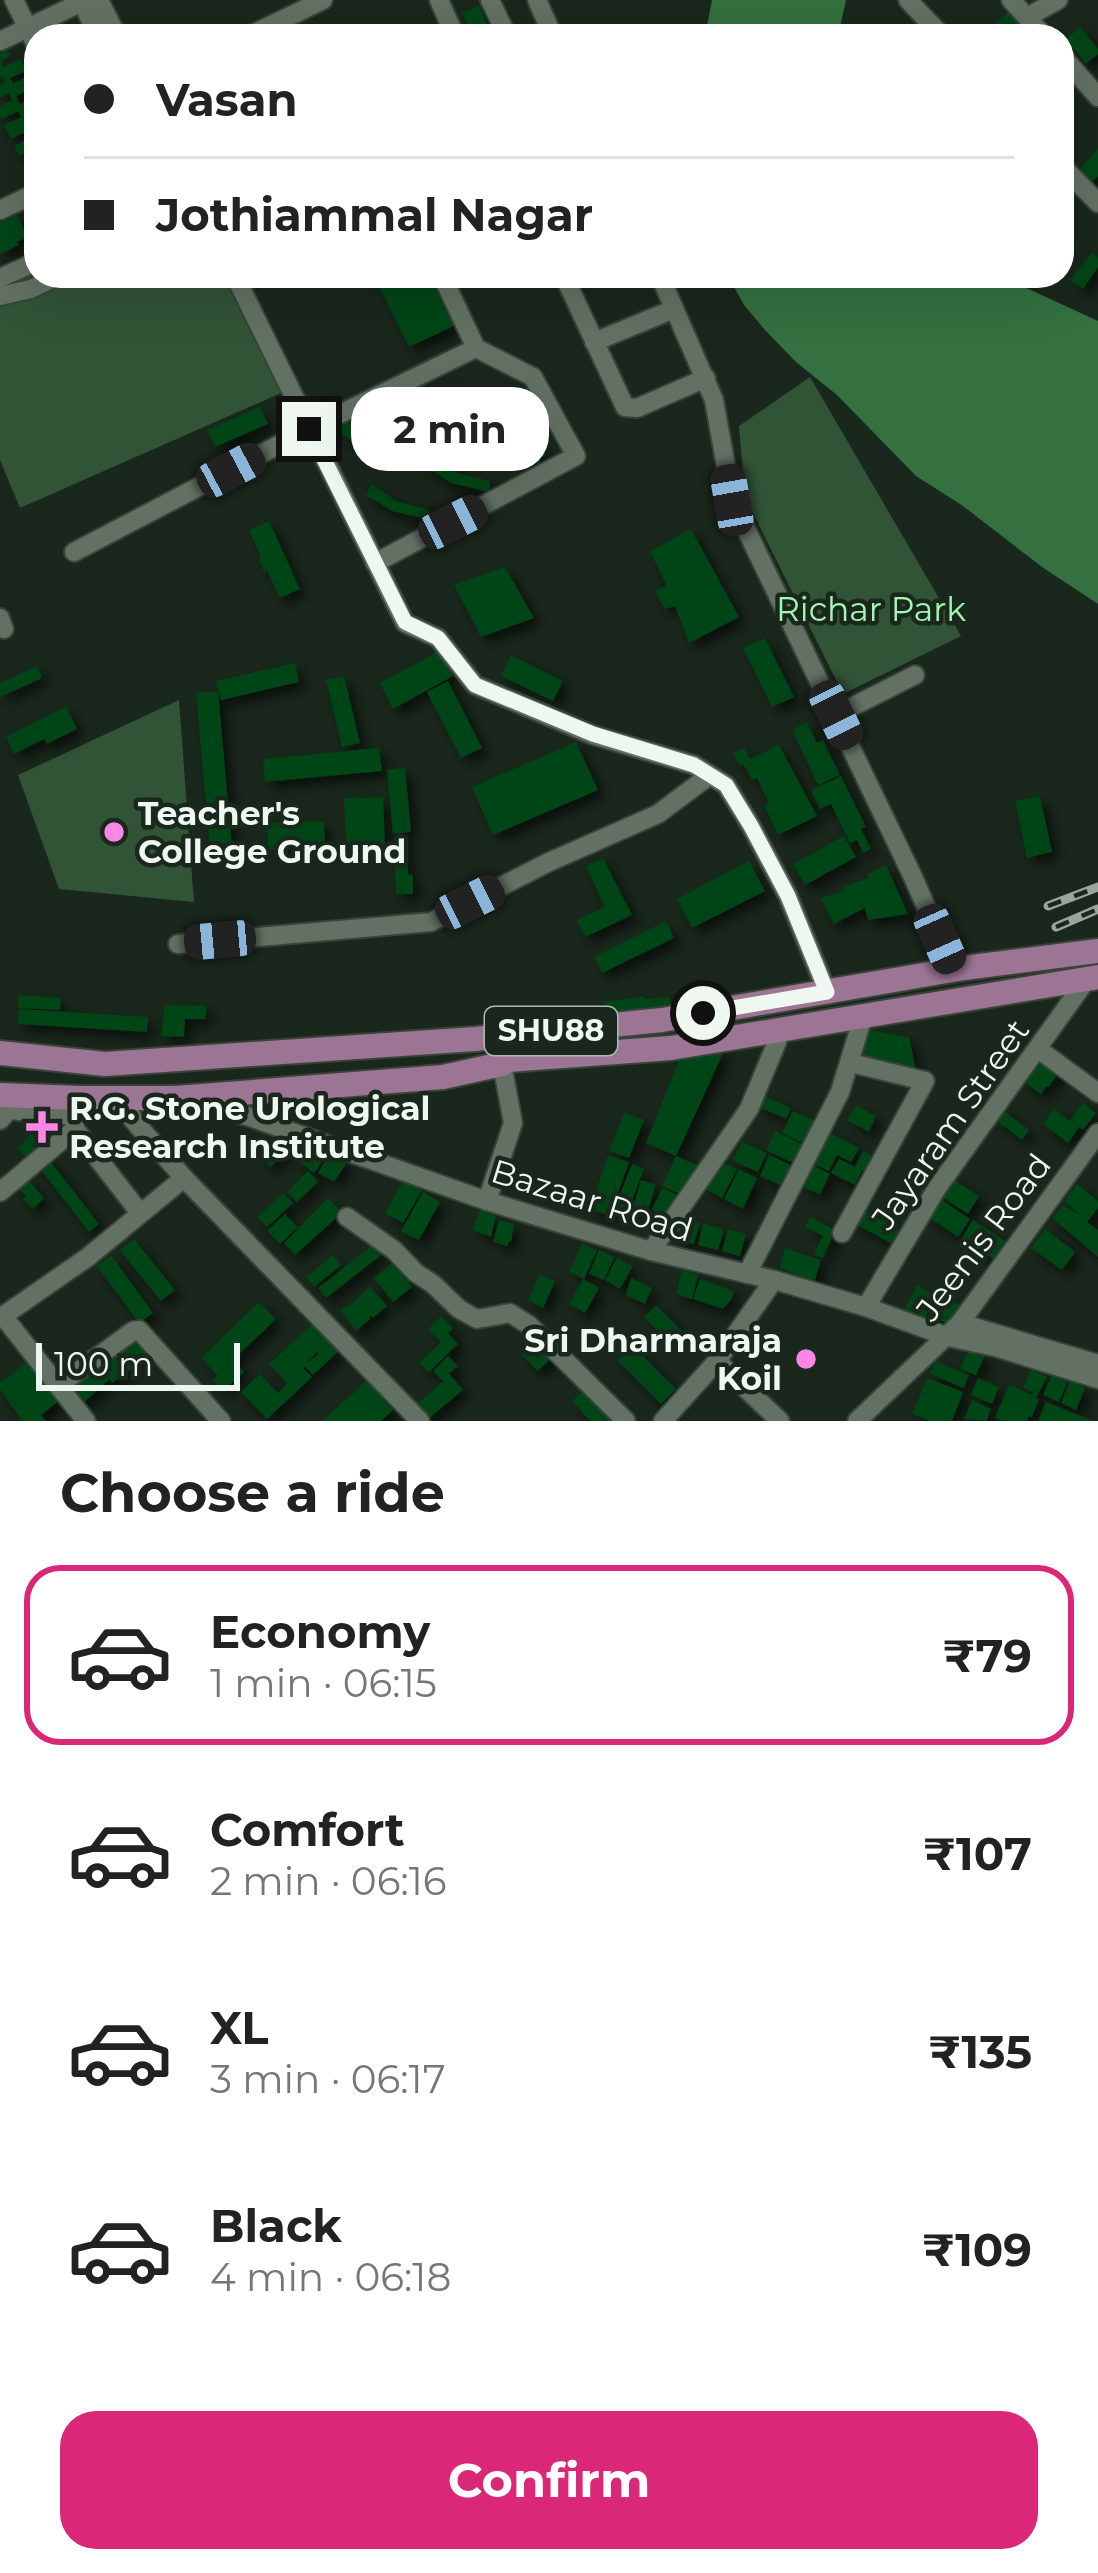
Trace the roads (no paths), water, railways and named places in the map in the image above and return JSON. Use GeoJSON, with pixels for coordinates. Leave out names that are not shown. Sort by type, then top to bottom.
{"type":"FeatureCollection","features":[{"type":"Feature","properties":{"kind":"main road","name":"SHU88"},"geometry":{"type":"LineString","coordinates":[[0,1053],[106,1064],[475,1039],[662,1020],[954,970],[1098,951]]}},
{"type":"Feature","properties":{"kind":"main road","name":"SHU88"},"geometry":{"type":"LineString","coordinates":[[0,1095],[76,1114],[125,1097],[176,1098],[443,1077],[508,1060],[671,1048],[1093,978]]}},
{"type":"Feature","properties":{"kind":"street"},"geometry":{"type":"LineString","coordinates":[[273,24],[322,0]]}},
{"type":"Feature","properties":{"kind":"street"},"geometry":{"type":"LineString","coordinates":[[908,0],[931,24]]}},
{"type":"Feature","properties":{"kind":"street"},"geometry":{"type":"LineString","coordinates":[[1011,0],[1033,24]]}},
{"type":"Feature","properties":{"kind":"street"},"geometry":{"type":"LineString","coordinates":[[1027,17],[1058,0]]}},
{"type":"Feature","properties":{"kind":"street"},"geometry":{"type":"LineString","coordinates":[[51,24],[87,1],[107,24]]}},
{"type":"Feature","properties":{"kind":"street"},"geometry":{"type":"LineString","coordinates":[[1079,75],[1098,64]]}},
{"type":"Feature","properties":{"kind":"street"},"geometry":{"type":"LineString","coordinates":[[1074,69],[1098,97]]}},
{"type":"Feature","properties":{"kind":"street"},"geometry":{"type":"LineString","coordinates":[[1074,178],[1098,203]]}},
{"type":"Feature","properties":{"kind":"street"},"geometry":{"type":"LineString","coordinates":[[0,296],[33,288]]}},
{"type":"Feature","properties":{"kind":"street"},"geometry":{"type":"LineString","coordinates":[[242,288],[405,622],[438,638],[475,685],[593,734],[694,765],[726,785],[788,896],[827,992]]}},
{"type":"Feature","properties":{"kind":"street"},"geometry":{"type":"LineString","coordinates":[[375,563],[576,456],[533,376],[476,348],[448,288]]}},
{"type":"Feature","properties":{"kind":"street"},"geometry":{"type":"LineString","coordinates":[[570,288],[622,403],[629,409],[706,378]]}},
{"type":"Feature","properties":{"kind":"street"},"geometry":{"type":"LineString","coordinates":[[665,288],[715,400],[732,500],[954,970]]}},
{"type":"Feature","properties":{"kind":"street"},"geometry":{"type":"LineString","coordinates":[[595,342],[674,309]]}},
{"type":"Feature","properties":{"kind":"street"},"geometry":{"type":"LineString","coordinates":[[74,552],[476,348]]}},
{"type":"Feature","properties":{"kind":"street"},"geometry":{"type":"LineString","coordinates":[[836,715],[915,675]]}},
{"type":"Feature","properties":{"kind":"street"},"geometry":{"type":"LineString","coordinates":[[178,944],[430,922],[658,814],[710,776]]}},
{"type":"Feature","properties":{"kind":"street","name":"Jayaram Street"},"geometry":{"type":"LineString","coordinates":[[866,1306],[937,1188],[1093,978]]}},
{"type":"Feature","properties":{"kind":"street"},"geometry":{"type":"LineString","coordinates":[[747,1274],[840,1092],[863,1017]]}},
{"type":"Feature","properties":{"kind":"street"},"geometry":{"type":"LineString","coordinates":[[651,1251],[749,1109],[778,1042]]}},
{"type":"Feature","properties":{"kind":"street"},"geometry":{"type":"LineString","coordinates":[[1038,1049],[1098,1094]]}},
{"type":"Feature","properties":{"kind":"street"},"geometry":{"type":"LineString","coordinates":[[842,1233],[925,1081],[851,1063]]}},
{"type":"Feature","properties":{"kind":"street"},"geometry":{"type":"LineString","coordinates":[[488,1201],[513,1123],[502,1064]]}},
{"type":"Feature","properties":{"kind":"street"},"geometry":{"type":"LineString","coordinates":[[125,1097],[133,1120],[184,1178],[420,1421]]}},
{"type":"Feature","properties":{"kind":"street","name":"Bazaar Road"},"geometry":{"type":"LineString","coordinates":[[176,1098],[247,1116],[488,1201],[651,1251],[954,1330],[995,1348],[1098,1379]]}},
{"type":"Feature","properties":{"kind":"street"},"geometry":{"type":"LineString","coordinates":[[0,1120],[9,1110],[21,1109],[76,1114]]}},
{"type":"Feature","properties":{"kind":"street"},"geometry":{"type":"LineString","coordinates":[[0,1192],[76,1114]]}},
{"type":"Feature","properties":{"kind":"street"},"geometry":{"type":"LineString","coordinates":[[76,1114],[140,1214]]}},
{"type":"Feature","properties":{"kind":"street","name":"Jeenis Road"},"geometry":{"type":"LineString","coordinates":[[857,1421],[954,1330],[1098,1133]]}},
{"type":"Feature","properties":{"kind":"street"},"geometry":{"type":"LineString","coordinates":[[86,1421],[1,1317],[88,1257],[184,1178]]}},
{"type":"Feature","properties":{"kind":"street"},"geometry":{"type":"LineString","coordinates":[[347,1217],[394,1250],[459,1309],[477,1318],[510,1313],[530,1325],[626,1421]]}},
{"type":"Feature","properties":{"kind":"street"},"geometry":{"type":"LineString","coordinates":[[663,1421],[717,1361],[774,1280]]}},
{"type":"Feature","properties":{"kind":"street"},"geometry":{"type":"LineString","coordinates":[[59,1385],[139,1330],[220,1421]]}},
{"type":"Feature","properties":{"kind":"street"},"geometry":{"type":"LineString","coordinates":[[954,1330],[1098,1364]]}},
{"type":"Feature","properties":{"kind":"street"},"geometry":{"type":"LineString","coordinates":[[717,1361],[780,1421]]}},
{"type":"Feature","properties":{"kind":"railway"},"geometry":{"type":"LineString","coordinates":[[1048,906],[1098,887]]}},
{"type":"Feature","properties":{"kind":"railway"},"geometry":{"type":"LineString","coordinates":[[1056,927],[1098,909]]}},
{"type":"Feature","properties":{"kind":"place","name":"Teacher's College Ground"},"geometry":{"type":"Point","coordinates":[114,832]}},
{"type":"Feature","properties":{"kind":"place","name":"R.G. Stone Urological Research Institute"},"geometry":{"type":"Point","coordinates":[42,1127]}},
{"type":"Feature","properties":{"kind":"place","name":"Sri Dharmaraja Koil"},"geometry":{"type":"Point","coordinates":[806,1359]}},
{"type":"Feature","properties":{"kind":"park label","name":"Richar Park"},"geometry":{"type":"Point","coordinates":[871,609]}}]}
